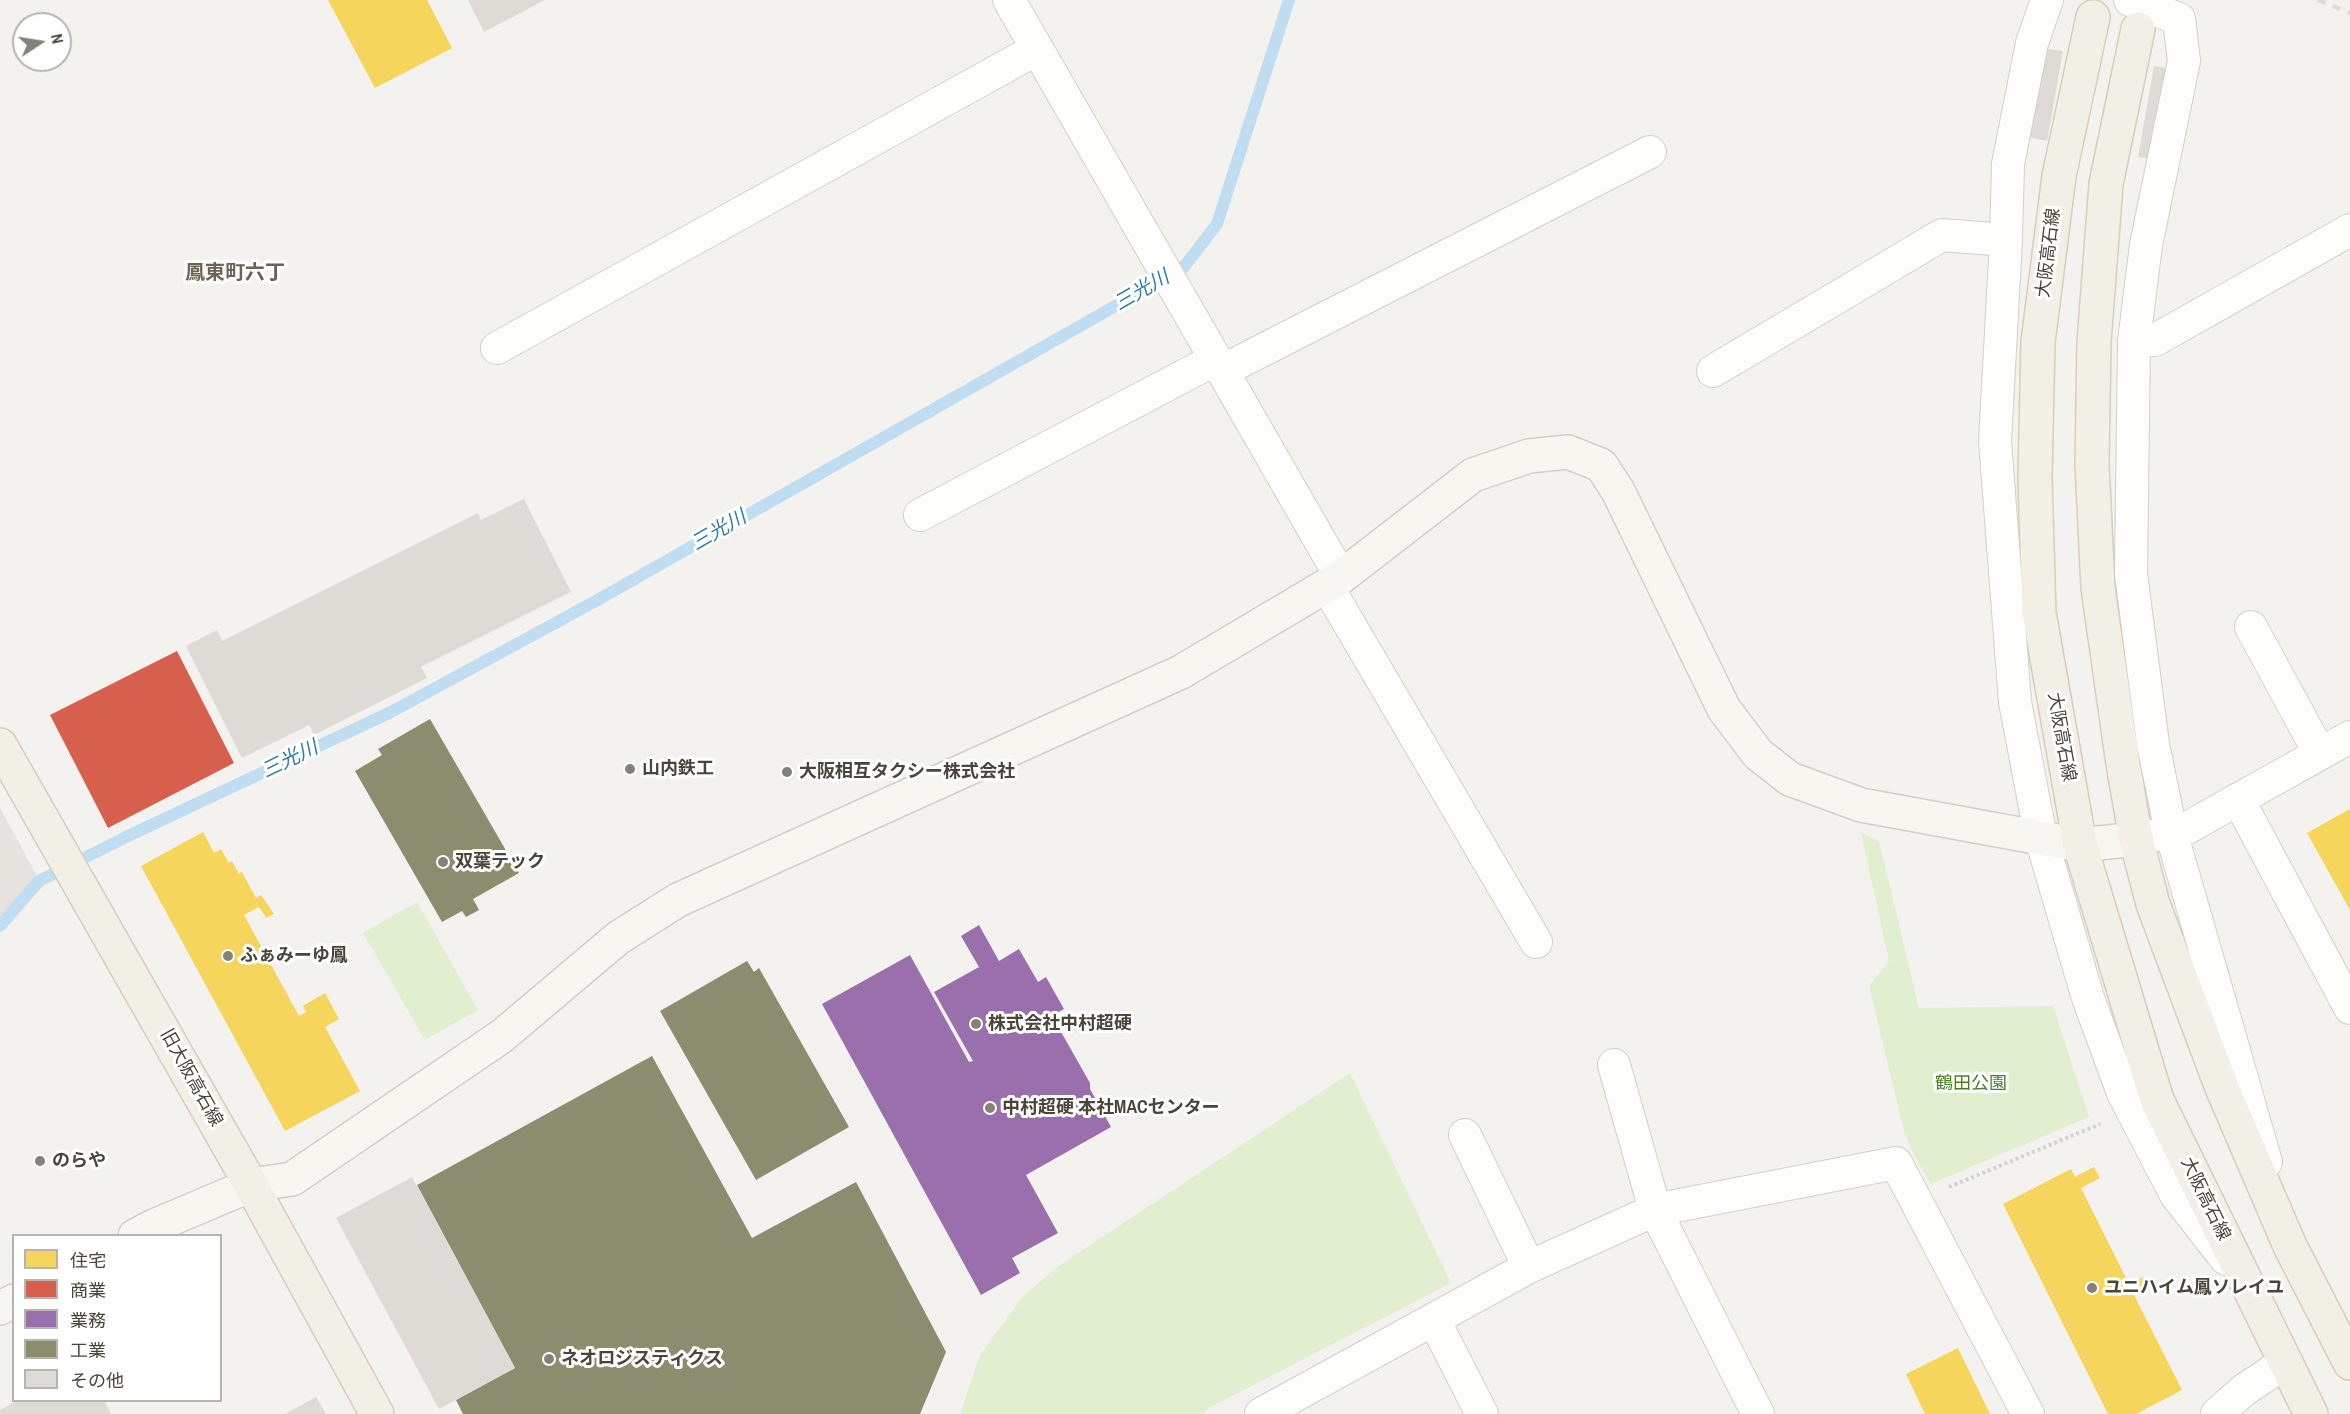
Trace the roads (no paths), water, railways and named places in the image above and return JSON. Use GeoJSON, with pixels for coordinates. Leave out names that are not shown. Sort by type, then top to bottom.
{"type":"FeatureCollection","features":[{"type":"Feature","properties":{"kind":"main road"},"geometry":{"type":"LineString","coordinates":[[2134,14],[2106,184],[2094,342],[2092,464],[2098,588],[2123,764],[2136,839],[2153,904],[2206,1045],[2290,1246],[2346,1356]]}},
{"type":"Feature","properties":{"kind":"main road","name":"大阪高石線"},"geometry":{"type":"LineString","coordinates":[[2093,17],[2059,176],[2038,342],[2035,478],[2039,613],[2080,844],[2157,1100],[2306,1405]]}},
{"type":"Feature","properties":{"kind":"main road","name":"旧大阪高石線"},"geometry":{"type":"LineString","coordinates":[[0,744],[84,888],[377,1414]]}},
{"type":"Feature","properties":{"kind":"street"},"geometry":{"type":"LineString","coordinates":[[2047,0],[2032,43],[2008,164],[1995,441],[2015,702],[2041,838],[2088,998],[2122,1094],[2176,1195],[2247,1285]]}},
{"type":"Feature","properties":{"kind":"street"},"geometry":{"type":"LineString","coordinates":[[1018,3],[1037,49],[1219,365],[1334,581],[1536,942]]}},
{"type":"Feature","properties":{"kind":"street"},"geometry":{"type":"LineString","coordinates":[[2134,14],[2179,19],[2184,61],[2146,245],[2134,341],[2131,574],[2154,750],[2171,832],[2290,1246]]}},
{"type":"Feature","properties":{"kind":"street"},"geometry":{"type":"LineString","coordinates":[[497,348],[1037,49]]}},
{"type":"Feature","properties":{"kind":"street"},"geometry":{"type":"LineString","coordinates":[[920,514],[1650,152]]}},
{"type":"Feature","properties":{"kind":"street"},"geometry":{"type":"LineString","coordinates":[[2134,341],[2155,340],[2350,230]]}},
{"type":"Feature","properties":{"kind":"street"},"geometry":{"type":"LineString","coordinates":[[1713,371],[1942,235],[2006,240]]}},
{"type":"Feature","properties":{"kind":"street"},"geometry":{"type":"LineString","coordinates":[[139,1234],[251,1185],[292,1179],[502,1036],[618,938],[678,900],[1181,672],[1334,581],[1473,475],[1529,456],[1568,452],[1600,465],[1617,491],[1724,709],[1758,754],[1790,779],[1861,805],[2080,844],[2136,839],[2187,828],[2350,738]]}},
{"type":"Feature","properties":{"kind":"street"},"geometry":{"type":"LineString","coordinates":[[2252,627],[2320,754]]}},
{"type":"Feature","properties":{"kind":"street"},"geometry":{"type":"LineString","coordinates":[[2238,799],[2350,1008]]}},
{"type":"Feature","properties":{"kind":"street"},"geometry":{"type":"LineString","coordinates":[[1614,1065],[1655,1210],[1758,1414]]}},
{"type":"Feature","properties":{"kind":"street"},"geometry":{"type":"LineString","coordinates":[[1465,1135],[1529,1267]]}},
{"type":"Feature","properties":{"kind":"street"},"geometry":{"type":"LineString","coordinates":[[1261,1414],[1529,1267],[1655,1210],[1896,1163],[1918,1200],[2028,1414]]}},
{"type":"Feature","properties":{"kind":"street"},"geometry":{"type":"LineString","coordinates":[[1434,1320],[1482,1414]]}},
{"type":"Feature","properties":{"kind":"street"},"geometry":{"type":"LineString","coordinates":[[2217,1414],[2244,1390],[2286,1362]]}},
{"type":"Feature","properties":{"kind":"waterway","name":"三光川"},"geometry":{"type":"LineString","coordinates":[[0,926],[39,881],[128,836],[391,712],[594,602],[1184,267],[1217,224],[1289,0]]}},
{"type":"Feature","properties":{"kind":"railway"},"geometry":{"type":"LineString","coordinates":[[2318,0],[2350,13]]}},
{"type":"Feature","properties":{"kind":"place","name":"山内鉄工"},"geometry":{"type":"Point","coordinates":[630,769]}},
{"type":"Feature","properties":{"kind":"place","name":"大阪相互タクシー株式会社"},"geometry":{"type":"Point","coordinates":[787,772]}},
{"type":"Feature","properties":{"kind":"place","name":"双葉テック"},"geometry":{"type":"Point","coordinates":[443,862]}},
{"type":"Feature","properties":{"kind":"place","name":"ふぁみーゆ鳳"},"geometry":{"type":"Point","coordinates":[228,956]}},
{"type":"Feature","properties":{"kind":"place","name":"株式会社中村超硬"},"geometry":{"type":"Point","coordinates":[976,1024]}},
{"type":"Feature","properties":{"kind":"place","name":"中村超硬 本社MACセンター"},"geometry":{"type":"Point","coordinates":[990,1108]}},
{"type":"Feature","properties":{"kind":"place","name":"のらや"},"geometry":{"type":"Point","coordinates":[40,1161]}},
{"type":"Feature","properties":{"kind":"place","name":"ユニハイム鳳ソレイユ"},"geometry":{"type":"Point","coordinates":[2092,1288]}},
{"type":"Feature","properties":{"kind":"place","name":"ネオロジスティクス"},"geometry":{"type":"Point","coordinates":[549,1359]}},
{"type":"Feature","properties":{"kind":"district","name":"鳳東町六丁"},"geometry":{"type":"Point","coordinates":[235,274]}},
{"type":"Feature","properties":{"kind":"park label","name":"鶴田公園"},"geometry":{"type":"Point","coordinates":[1971,1084]}}]}
